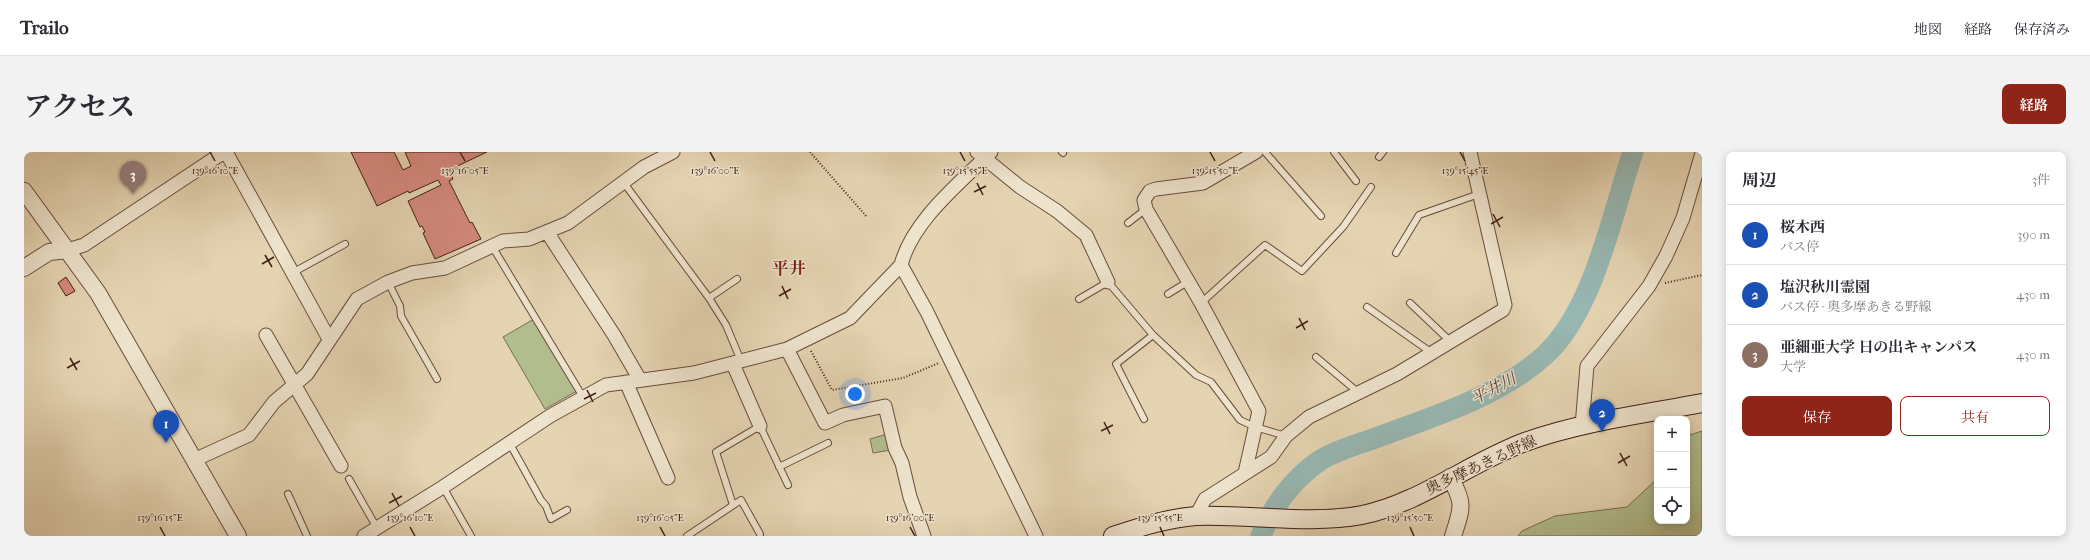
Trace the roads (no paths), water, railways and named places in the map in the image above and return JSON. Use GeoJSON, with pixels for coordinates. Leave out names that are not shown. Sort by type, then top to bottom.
{"type":"FeatureCollection","features":[{"type":"Feature","properties":{"kind":"main road","name":"奥多摩あきる野線"},"geometry":{"type":"LineString","coordinates":[[1196,516],[1308,519],[1340,518],[1364,515],[1406,500],[1524,442],[1582,426],[1702,403]]}},
{"type":"Feature","properties":{"kind":"main road"},"geometry":{"type":"LineString","coordinates":[[1113,536],[1153,523],[1196,516]]}},
{"type":"Feature","properties":{"kind":"street"},"geometry":{"type":"LineString","coordinates":[[24,268],[50,252],[68,250],[84,245],[225,152],[329,339]]}},
{"type":"Feature","properties":{"kind":"street"},"geometry":{"type":"LineString","coordinates":[[194,460],[249,435],[274,402],[307,374],[357,299],[388,282],[412,273],[445,268],[492,246],[503,242],[529,239],[568,223],[644,167],[673,152]]}},
{"type":"Feature","properties":{"kind":"street"},"geometry":{"type":"LineString","coordinates":[[1245,473],[1259,411],[1189,281],[1146,209],[1144,200],[1150,191],[1203,182],[1256,152]]}},
{"type":"Feature","properties":{"kind":"street"},"geometry":{"type":"LineString","coordinates":[[1196,516],[1205,499],[1271,457],[1286,436],[1309,417],[1397,374],[1503,310],[1505,305],[1470,152]]}},
{"type":"Feature","properties":{"kind":"street"},"geometry":{"type":"LineString","coordinates":[[1582,426],[1587,366],[1649,286],[1683,218],[1702,152]]}},
{"type":"Feature","properties":{"kind":"street"},"geometry":{"type":"LineString","coordinates":[[365,536],[510,444],[550,416],[606,385],[694,373],[787,349],[850,318],[901,265],[904,253],[929,215],[984,154],[1020,187],[1057,211],[1086,236],[1108,282]]}},
{"type":"Feature","properties":{"kind":"street"},"geometry":{"type":"LineString","coordinates":[[24,191],[98,293],[238,536]]}},
{"type":"Feature","properties":{"kind":"street"},"geometry":{"type":"LineString","coordinates":[[547,232],[614,335],[640,380]]}},
{"type":"Feature","properties":{"kind":"street"},"geometry":{"type":"LineString","coordinates":[[901,265],[950,358],[1036,536]]}},
{"type":"Feature","properties":{"kind":"street"},"geometry":{"type":"LineString","coordinates":[[266,335],[341,466]]}},
{"type":"Feature","properties":{"kind":"street"},"geometry":{"type":"LineString","coordinates":[[787,349],[825,424],[843,415],[885,406],[895,448],[902,463],[910,498],[924,536]]}},
{"type":"Feature","properties":{"kind":"street"},"geometry":{"type":"LineString","coordinates":[[737,362],[760,426]]}},
{"type":"Feature","properties":{"kind":"street"},"geometry":{"type":"LineString","coordinates":[[626,382],[668,478]]}},
{"type":"Feature","properties":{"kind":"street"},"geometry":{"type":"LineString","coordinates":[[1450,478],[1460,494],[1461,502],[1461,512],[1453,536]]}},
{"type":"Feature","properties":{"kind":"lane"},"geometry":{"type":"LineString","coordinates":[[1265,152],[1321,216]]}},
{"type":"Feature","properties":{"kind":"lane"},"geometry":{"type":"LineString","coordinates":[[1334,152],[1356,181]]}},
{"type":"Feature","properties":{"kind":"lane"},"geometry":{"type":"LineString","coordinates":[[624,183],[709,298],[726,325],[737,362]]}},
{"type":"Feature","properties":{"kind":"lane"},"geometry":{"type":"LineString","coordinates":[[1201,303],[1266,245],[1302,271],[1343,227],[1371,186]]}},
{"type":"Feature","properties":{"kind":"lane"},"geometry":{"type":"LineString","coordinates":[[1396,253],[1419,215],[1479,194]]}},
{"type":"Feature","properties":{"kind":"lane"},"geometry":{"type":"LineString","coordinates":[[1128,223],[1146,209]]}},
{"type":"Feature","properties":{"kind":"lane"},"geometry":{"type":"LineString","coordinates":[[292,273],[345,244]]}},
{"type":"Feature","properties":{"kind":"lane"},"geometry":{"type":"LineString","coordinates":[[492,246],[583,397]]}},
{"type":"Feature","properties":{"kind":"lane"},"geometry":{"type":"LineString","coordinates":[[709,298],[738,278]]}},
{"type":"Feature","properties":{"kind":"lane"},"geometry":{"type":"LineString","coordinates":[[1168,294],[1189,281]]}},
{"type":"Feature","properties":{"kind":"lane"},"geometry":{"type":"LineString","coordinates":[[388,282],[400,306],[402,316],[437,379]]}},
{"type":"Feature","properties":{"kind":"lane"},"geometry":{"type":"LineString","coordinates":[[1079,299],[1108,282],[1153,336],[1196,375],[1211,382],[1240,420],[1255,427],[1286,436]]}},
{"type":"Feature","properties":{"kind":"lane"},"geometry":{"type":"LineString","coordinates":[[1410,303],[1451,342]]}},
{"type":"Feature","properties":{"kind":"lane"},"geometry":{"type":"LineString","coordinates":[[1367,307],[1432,353]]}},
{"type":"Feature","properties":{"kind":"lane"},"geometry":{"type":"LineString","coordinates":[[1144,418],[1116,364],[1153,336]]}},
{"type":"Feature","properties":{"kind":"lane"},"geometry":{"type":"LineString","coordinates":[[1316,356],[1359,393]]}},
{"type":"Feature","properties":{"kind":"lane"},"geometry":{"type":"LineString","coordinates":[[733,505],[716,452],[760,426],[788,484]]}},
{"type":"Feature","properties":{"kind":"lane"},"geometry":{"type":"LineString","coordinates":[[779,467],[828,443]]}},
{"type":"Feature","properties":{"kind":"lane"},"geometry":{"type":"LineString","coordinates":[[510,444],[541,500],[546,506],[551,519],[567,510]]}},
{"type":"Feature","properties":{"kind":"lane"},"geometry":{"type":"LineString","coordinates":[[348,479],[377,528]]}},
{"type":"Feature","properties":{"kind":"lane"},"geometry":{"type":"LineString","coordinates":[[443,487],[471,536]]}},
{"type":"Feature","properties":{"kind":"lane"},"geometry":{"type":"LineString","coordinates":[[288,494],[307,536]]}},
{"type":"Feature","properties":{"kind":"lane"},"geometry":{"type":"LineString","coordinates":[[688,536],[741,500],[760,534]]}},
{"type":"Feature","properties":{"kind":"waterway","name":"平井川"},"geometry":{"type":"LineString","coordinates":[[1261,536],[1277,504],[1284,494],[1309,468],[1319,461],[1341,450],[1467,403],[1508,382],[1545,355],[1562,336],[1589,287],[1600,260],[1633,152]]}},
{"type":"Feature","properties":{"kind":"place","name":"亜細亜大学 日の出キャンパス"},"geometry":{"type":"Point","coordinates":[133,194]}},
{"type":"Feature","properties":{"kind":"place","name":"塩沢秋川霊園"},"geometry":{"type":"Point","coordinates":[1602,432]}},
{"type":"Feature","properties":{"kind":"place","name":"桜木西"},"geometry":{"type":"Point","coordinates":[166,443]}},
{"type":"Feature","properties":{"kind":"district","name":"平井"},"geometry":{"type":"Point","coordinates":[789,268]}}]}
